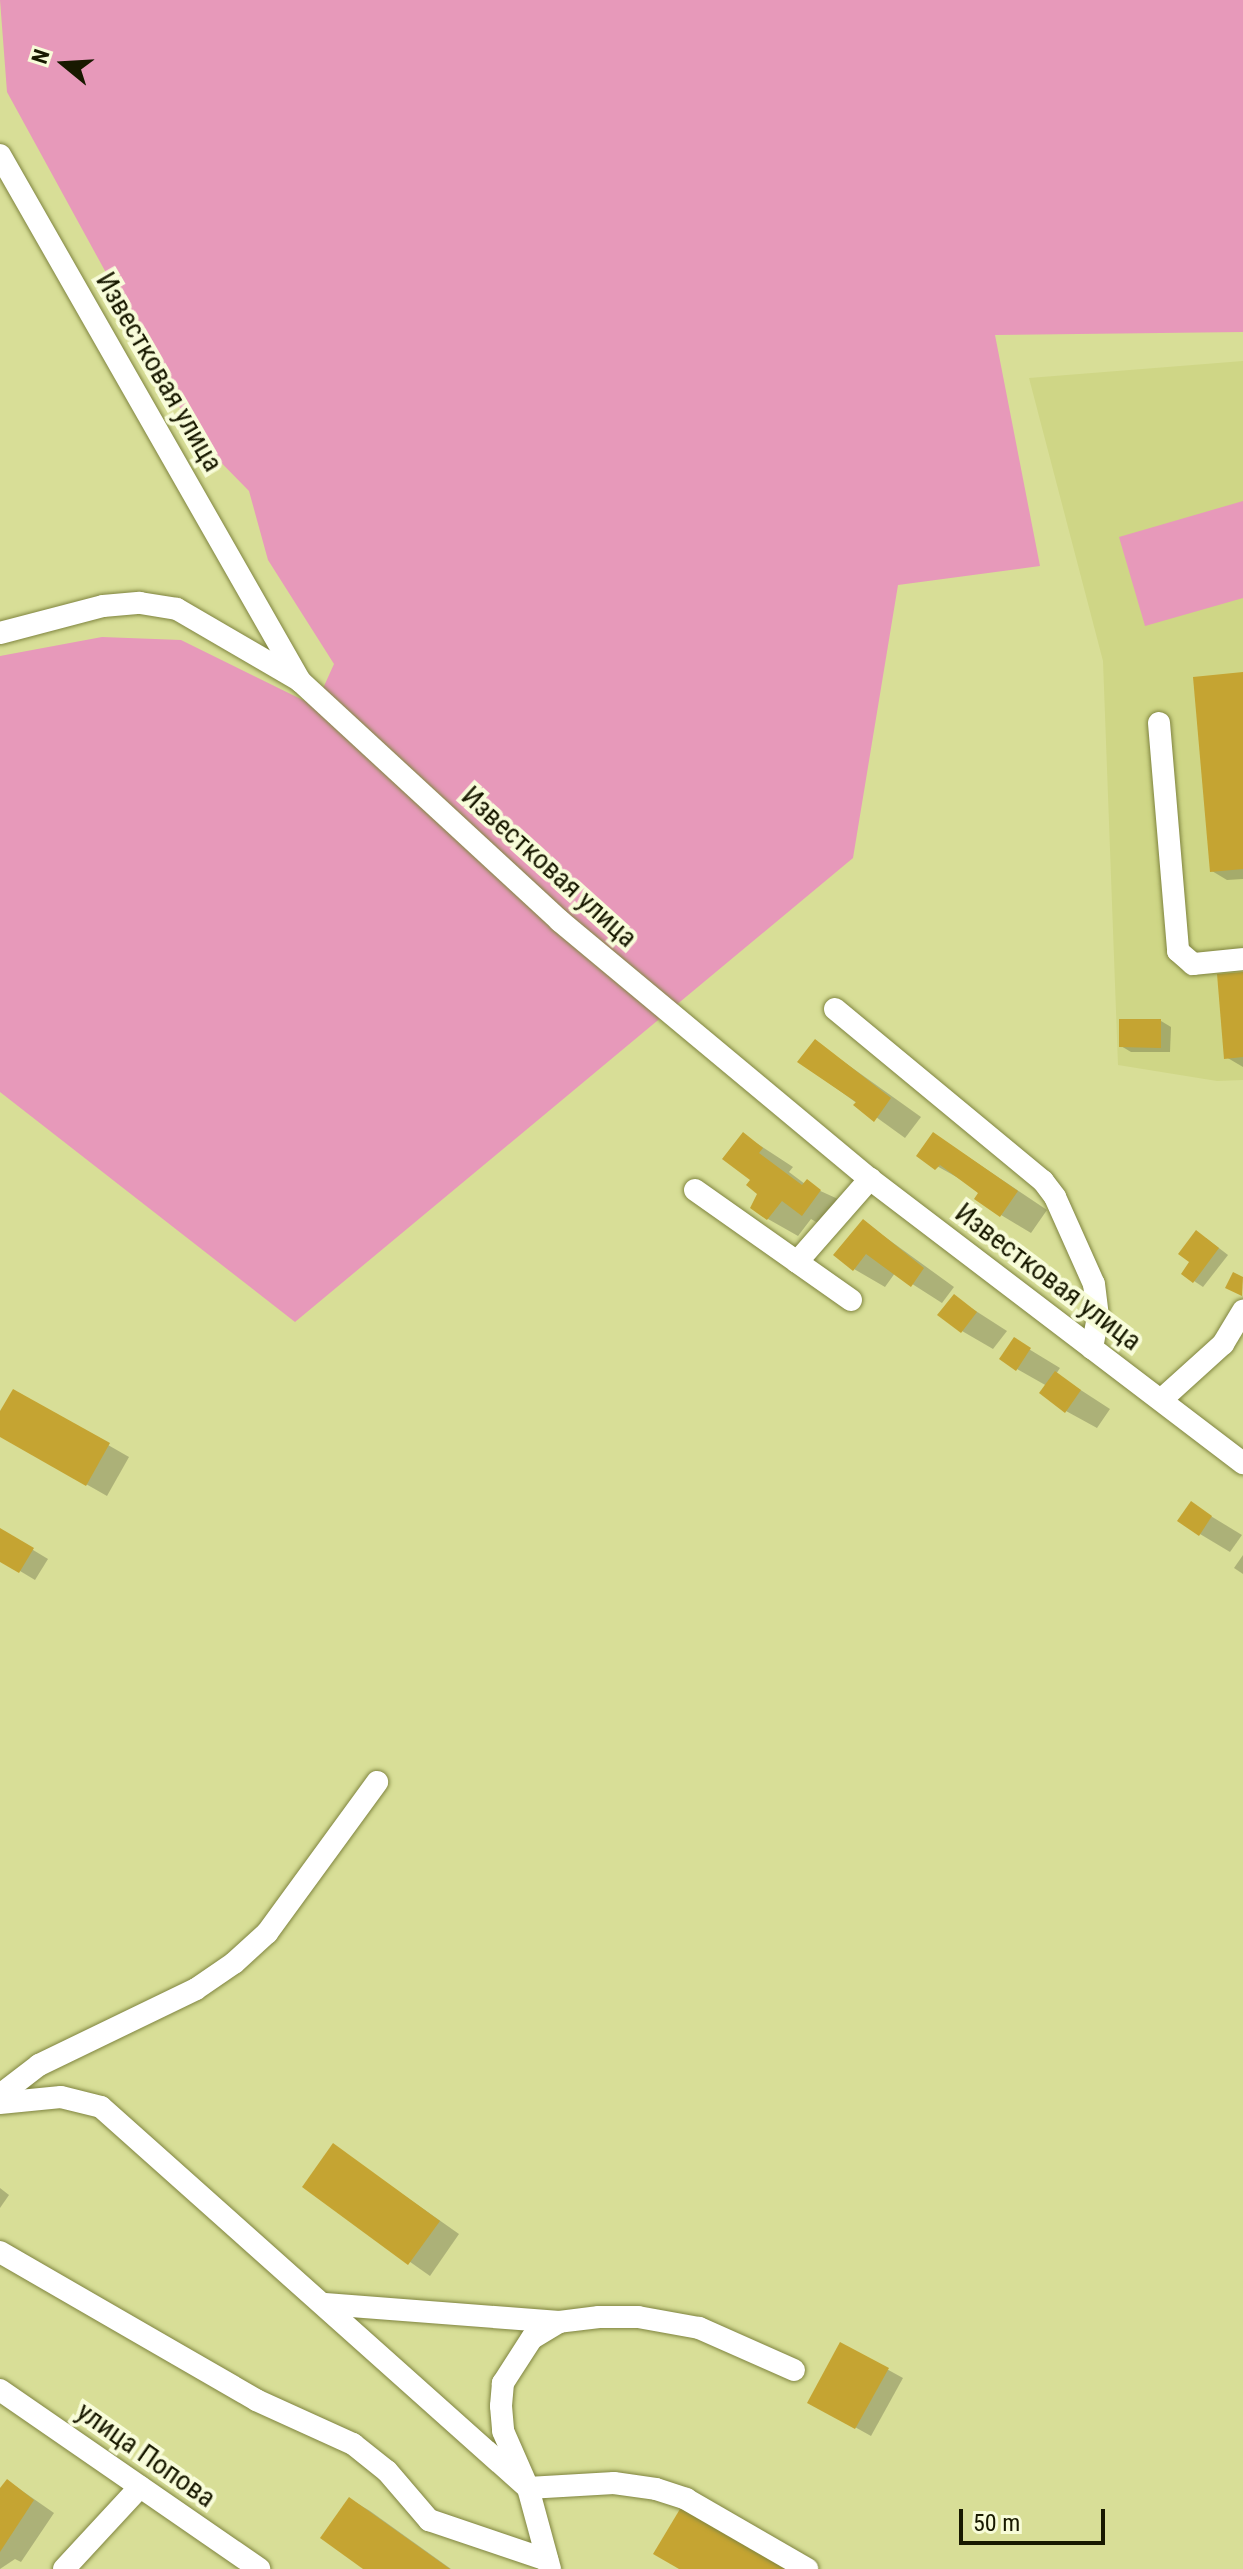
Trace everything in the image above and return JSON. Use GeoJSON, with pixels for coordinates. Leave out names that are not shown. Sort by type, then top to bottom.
{"type":"FeatureCollection","features":[{"type":"Feature","properties":{"kind":"street","name":"Известковая улица"},"geometry":{"type":"LineString","coordinates":[[0,155],[300,681],[560,921],[870,1179],[1243,1463]]}},
{"type":"Feature","properties":{"kind":"street"},"geometry":{"type":"LineString","coordinates":[[0,633],[103,606],[140,603],[177,609],[300,681]]}},
{"type":"Feature","properties":{"kind":"street"},"geometry":{"type":"LineString","coordinates":[[1159,723],[1178,951],[1193,964],[1243,959]]}},
{"type":"Feature","properties":{"kind":"street"},"geometry":{"type":"LineString","coordinates":[[835,1009],[1043,1181],[1055,1197],[1094,1284],[1098,1317],[1092,1348]]}},
{"type":"Feature","properties":{"kind":"street"},"geometry":{"type":"LineString","coordinates":[[797,1262],[870,1179]]}},
{"type":"Feature","properties":{"kind":"street"},"geometry":{"type":"LineString","coordinates":[[695,1190],[851,1300]]}},
{"type":"Feature","properties":{"kind":"street"},"geometry":{"type":"LineString","coordinates":[[1161,1400],[1223,1344],[1243,1311]]}},
{"type":"Feature","properties":{"kind":"street"},"geometry":{"type":"LineString","coordinates":[[0,2095],[39,2065],[196,1989],[234,1963],[267,1933],[377,1782]]}},
{"type":"Feature","properties":{"kind":"street"},"geometry":{"type":"LineString","coordinates":[[0,2103],[61,2097],[101,2107],[528,2488],[614,2483],[656,2489],[686,2499],[807,2569]]}},
{"type":"Feature","properties":{"kind":"street"},"geometry":{"type":"LineString","coordinates":[[0,2252],[256,2400],[353,2444],[387,2471],[429,2520],[549,2564]]}},
{"type":"Feature","properties":{"kind":"street"},"geometry":{"type":"LineString","coordinates":[[325,2304],[559,2322],[638,2317],[699,2328],[794,2370]]}},
{"type":"Feature","properties":{"kind":"street"},"geometry":{"type":"LineString","coordinates":[[549,2564],[528,2488],[503,2431],[503,2383],[532,2338],[559,2322]]}},
{"type":"Feature","properties":{"kind":"street","name":"улица Попова"},"geometry":{"type":"LineString","coordinates":[[0,2390],[259,2569]]}},
{"type":"Feature","properties":{"kind":"street"},"geometry":{"type":"LineString","coordinates":[[64,2569],[140,2487]]}},
{"type":"Feature","properties":{"kind":"shaded area"},"geometry":{"type":"Polygon","coordinates":[[[0,0],[1243,0],[1243,332],[995,335],[1040,566],[898,585],[853,858],[295,1322],[0,1092],[0,656],[102,637],[181,640],[315,706],[334,664],[268,560],[249,491],[196,437],[7,92],[0,0]]]}},
{"type":"Feature","properties":{"kind":"shaded area"},"geometry":{"type":"Polygon","coordinates":[[[1243,361],[1243,1080],[1217,1081],[1118,1065],[1103,661],[1029,378],[1243,361]]]}},
{"type":"Feature","properties":{"kind":"shaded area"},"geometry":{"type":"Polygon","coordinates":[[[1243,501],[1243,598],[1145,626],[1119,537],[1243,501]]]}},
{"type":"Feature","properties":{"kind":"building"},"geometry":{"type":"Polygon","coordinates":[[[1243,672],[1243,869],[1210,872],[1193,677],[1243,672]]]}},
{"type":"Feature","properties":{"kind":"building"},"geometry":{"type":"Polygon","coordinates":[[[1243,972],[1243,1057],[1224,1059],[1217,974],[1243,972]]]}},
{"type":"Feature","properties":{"kind":"building"},"geometry":{"type":"Polygon","coordinates":[[[1119,1019],[1161,1019],[1161,1048],[1119,1047],[1119,1019]]]}},
{"type":"Feature","properties":{"kind":"building"},"geometry":{"type":"Polygon","coordinates":[[[815,1039],[891,1098],[874,1122],[853,1105],[856,1102],[797,1062],[815,1039]]]}},
{"type":"Feature","properties":{"kind":"building"},"geometry":{"type":"Polygon","coordinates":[[[743,1132],[763,1148],[759,1153],[802,1185],[807,1179],[821,1190],[802,1216],[782,1201],[767,1220],[750,1208],[757,1194],[746,1185],[750,1180],[722,1159],[743,1132]]]}},
{"type":"Feature","properties":{"kind":"building"},"geometry":{"type":"Polygon","coordinates":[[[933,1132],[1018,1191],[1000,1217],[974,1199],[978,1193],[940,1165],[935,1170],[916,1156],[933,1132]]]}},
{"type":"Feature","properties":{"kind":"building"},"geometry":{"type":"Polygon","coordinates":[[[863,1219],[924,1268],[911,1287],[866,1254],[853,1271],[833,1255],[863,1219]]]}},
{"type":"Feature","properties":{"kind":"building"},"geometry":{"type":"Polygon","coordinates":[[[1196,1230],[1219,1248],[1193,1283],[1181,1274],[1189,1262],[1178,1254],[1196,1230]]]}},
{"type":"Feature","properties":{"kind":"building"},"geometry":{"type":"Polygon","coordinates":[[[1233,1272],[1243,1277],[1242,1296],[1225,1288],[1233,1272]]]}},
{"type":"Feature","properties":{"kind":"building"},"geometry":{"type":"Polygon","coordinates":[[[954,1294],[977,1312],[961,1333],[937,1315],[954,1294]]]}},
{"type":"Feature","properties":{"kind":"building"},"geometry":{"type":"Polygon","coordinates":[[[1014,1337],[1031,1348],[1016,1371],[999,1359],[1014,1337]]]}},
{"type":"Feature","properties":{"kind":"building"},"geometry":{"type":"Polygon","coordinates":[[[1055,1371],[1081,1390],[1065,1413],[1039,1393],[1055,1371]]]}},
{"type":"Feature","properties":{"kind":"building"},"geometry":{"type":"Polygon","coordinates":[[[13,1389],[110,1443],[86,1486],[0,1437],[0,1411],[13,1389]]]}},
{"type":"Feature","properties":{"kind":"building"},"geometry":{"type":"Polygon","coordinates":[[[1191,1501],[1212,1516],[1199,1536],[1177,1521],[1191,1501]]]}},
{"type":"Feature","properties":{"kind":"building"},"geometry":{"type":"Polygon","coordinates":[[[0,1528],[34,1548],[19,1573],[0,1562],[0,1528]]]}},
{"type":"Feature","properties":{"kind":"building"},"geometry":{"type":"Polygon","coordinates":[[[333,2143],[440,2221],[408,2265],[302,2187],[333,2143]]]}},
{"type":"Feature","properties":{"kind":"building"},"geometry":{"type":"Polygon","coordinates":[[[840,2342],[889,2368],[855,2429],[807,2403],[840,2342]]]}},
{"type":"Feature","properties":{"kind":"building"},"geometry":{"type":"Polygon","coordinates":[[[7,2479],[34,2500],[0,2552],[0,2488],[7,2479]]]}},
{"type":"Feature","properties":{"kind":"building"},"geometry":{"type":"Polygon","coordinates":[[[349,2497],[450,2569],[363,2569],[320,2538],[349,2497]]]}},
{"type":"Feature","properties":{"kind":"building"},"geometry":{"type":"Polygon","coordinates":[[[683,2504],[791,2569],[679,2569],[653,2554],[683,2504]]]}}]}
